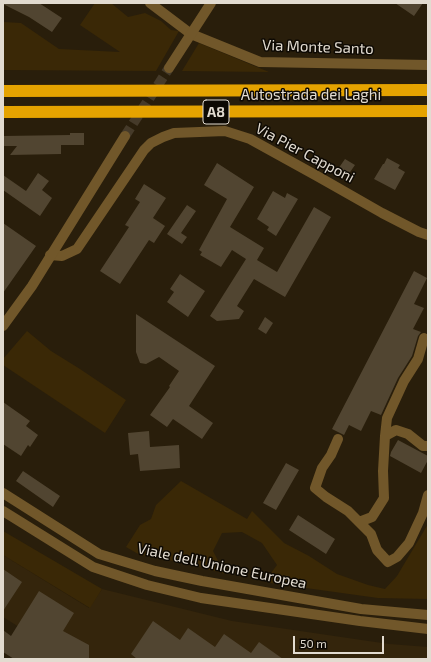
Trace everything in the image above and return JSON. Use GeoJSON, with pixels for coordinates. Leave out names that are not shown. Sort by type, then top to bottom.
{"type":"FeatureCollection","features":[{"type":"Feature","properties":{"kind":"highway","name":"Autostrada dei Laghi"},"geometry":{"type":"LineString","coordinates":[[3,91],[428,90]]}},
{"type":"Feature","properties":{"kind":"highway","name":"Autostrada dei Laghi"},"geometry":{"type":"LineString","coordinates":[[3,112],[428,111]]}},
{"type":"Feature","properties":{"kind":"street","name":"Via Monte Santo"},"geometry":{"type":"LineString","coordinates":[[150,3],[191,34],[260,62],[428,65]]}},
{"type":"Feature","properties":{"kind":"street"},"geometry":{"type":"LineString","coordinates":[[169,68],[211,3]]}},
{"type":"Feature","properties":{"kind":"street","name":"Via Pier Capponi"},"geometry":{"type":"LineString","coordinates":[[50,255],[62,256],[77,249],[144,150],[152,143],[174,133],[225,131],[250,139],[382,213],[428,235]]}},
{"type":"Feature","properties":{"kind":"street"},"geometry":{"type":"LineString","coordinates":[[3,326],[24,298],[125,136]]}},
{"type":"Feature","properties":{"kind":"street"},"geometry":{"type":"LineString","coordinates":[[359,522],[372,517],[384,498],[383,471],[387,418],[404,381],[418,359],[424,338]]}},
{"type":"Feature","properties":{"kind":"street"},"geometry":{"type":"LineString","coordinates":[[386,436],[396,430],[408,434],[423,446],[428,446]]}},
{"type":"Feature","properties":{"kind":"street"},"geometry":{"type":"LineString","coordinates":[[338,440],[331,455],[322,468],[315,488],[348,511],[371,534],[377,550],[388,562],[397,557],[409,543],[423,513],[428,495]]}},
{"type":"Feature","properties":{"kind":"street","name":"Viale dell'Unione Europea"},"geometry":{"type":"LineString","coordinates":[[3,493],[99,554],[155,571],[202,581],[361,609],[428,615]]}},
{"type":"Feature","properties":{"kind":"street","name":"Viale dell'Unione Europea"},"geometry":{"type":"LineString","coordinates":[[3,511],[93,566],[147,585],[208,599],[360,621],[428,629]]}},
{"type":"Feature","properties":{"kind":"shaded area"},"geometry":{"type":"Polygon","coordinates":[[[95,3],[111,3],[128,17],[145,13],[161,21],[171,30],[179,31],[156,71],[3,70],[3,22],[21,23],[59,49],[120,52],[80,25],[95,3]]]}},
{"type":"Feature","properties":{"kind":"shaded area"},"geometry":{"type":"Polygon","coordinates":[[[199,43],[269,72],[182,71],[199,43]]]}},
{"type":"Feature","properties":{"kind":"shaded area"},"geometry":{"type":"Polygon","coordinates":[[[27,331],[51,351],[126,400],[105,433],[3,365],[3,359],[27,331]]]}},
{"type":"Feature","properties":{"kind":"shaded area"},"geometry":{"type":"Polygon","coordinates":[[[181,481],[247,519],[252,511],[284,543],[309,556],[337,574],[368,585],[385,589],[397,576],[428,524],[428,599],[378,598],[270,583],[263,577],[271,573],[277,565],[262,543],[242,532],[222,533],[213,551],[225,574],[186,563],[140,555],[126,547],[140,525],[151,519],[156,505],[181,481]]]}},
{"type":"Feature","properties":{"kind":"shaded area"},"geometry":{"type":"Polygon","coordinates":[[[3,531],[102,589],[90,608],[3,555],[3,531]]]}},
{"type":"Feature","properties":{"kind":"shaded area"},"geometry":{"type":"Polygon","coordinates":[[[3,555],[89,608],[102,589],[232,621],[389,644],[428,647],[428,659],[57,659],[61,653],[3,617],[3,555]]]}},
{"type":"Feature","properties":{"kind":"building"},"geometry":{"type":"Polygon","coordinates":[[[3,3],[39,3],[62,18],[52,32],[3,3]]]}},
{"type":"Feature","properties":{"kind":"building"},"geometry":{"type":"Polygon","coordinates":[[[395,3],[423,3],[414,16],[395,3]]]}},
{"type":"Feature","properties":{"kind":"building"},"geometry":{"type":"Polygon","coordinates":[[[70,133],[84,133],[84,145],[61,145],[61,154],[10,155],[17,146],[3,146],[3,136],[70,135],[70,133]]]}},
{"type":"Feature","properties":{"kind":"building"},"geometry":{"type":"Polygon","coordinates":[[[387,158],[400,165],[398,168],[405,172],[395,190],[374,179],[387,158]]]}},
{"type":"Feature","properties":{"kind":"building"},"geometry":{"type":"Polygon","coordinates":[[[345,159],[355,165],[348,175],[338,169],[345,159]]]}},
{"type":"Feature","properties":{"kind":"building"},"geometry":{"type":"Polygon","coordinates":[[[217,163],[254,187],[230,227],[264,248],[257,260],[277,272],[314,207],[331,217],[285,297],[254,279],[237,306],[244,311],[239,319],[217,321],[210,316],[246,259],[232,250],[221,267],[200,255],[202,252],[199,250],[227,199],[204,185],[217,163]]]}},
{"type":"Feature","properties":{"kind":"building"},"geometry":{"type":"Polygon","coordinates":[[[38,173],[49,181],[42,190],[52,198],[40,216],[3,190],[3,175],[26,191],[38,173]]]}},
{"type":"Feature","properties":{"kind":"building"},"geometry":{"type":"Polygon","coordinates":[[[144,184],[166,198],[153,218],[165,226],[154,243],[149,240],[120,284],[100,271],[129,227],[125,225],[140,202],[135,199],[144,184]]]}},
{"type":"Feature","properties":{"kind":"building"},"geometry":{"type":"Polygon","coordinates":[[[273,191],[285,198],[287,193],[298,199],[276,236],[267,230],[269,227],[257,219],[273,191]]]}},
{"type":"Feature","properties":{"kind":"building"},"geometry":{"type":"Polygon","coordinates":[[[187,205],[196,211],[181,233],[187,237],[182,244],[167,234],[187,205]]]}},
{"type":"Feature","properties":{"kind":"building"},"geometry":{"type":"Polygon","coordinates":[[[3,223],[36,246],[3,293],[3,223]]]}},
{"type":"Feature","properties":{"kind":"building"},"geometry":{"type":"Polygon","coordinates":[[[414,271],[427,278],[414,304],[424,308],[413,329],[421,332],[418,336],[412,356],[398,378],[381,415],[371,411],[361,431],[349,425],[344,435],[332,429],[414,271]]]}},
{"type":"Feature","properties":{"kind":"building"},"geometry":{"type":"Polygon","coordinates":[[[180,274],[205,291],[188,317],[167,302],[174,292],[170,289],[180,274]]]}},
{"type":"Feature","properties":{"kind":"building"},"geometry":{"type":"Polygon","coordinates":[[[136,314],[215,366],[189,406],[213,423],[202,439],[173,419],[167,427],[150,415],[170,387],[169,386],[179,371],[159,357],[146,364],[140,363],[136,352],[136,314]]]}},
{"type":"Feature","properties":{"kind":"building"},"geometry":{"type":"Polygon","coordinates":[[[265,317],[273,323],[266,334],[258,329],[265,317]]]}},
{"type":"Feature","properties":{"kind":"building"},"geometry":{"type":"Polygon","coordinates":[[[3,402],[30,421],[26,426],[38,435],[30,447],[28,445],[21,456],[3,444],[3,402]]]}},
{"type":"Feature","properties":{"kind":"building"},"geometry":{"type":"Polygon","coordinates":[[[149,431],[150,447],[179,445],[180,468],[140,471],[138,454],[130,455],[128,433],[149,431]]]}},
{"type":"Feature","properties":{"kind":"building"},"geometry":{"type":"Polygon","coordinates":[[[398,440],[428,456],[428,460],[421,473],[390,456],[398,440]]]}},
{"type":"Feature","properties":{"kind":"building"},"geometry":{"type":"Polygon","coordinates":[[[286,463],[299,470],[276,510],[263,503],[286,463]]]}},
{"type":"Feature","properties":{"kind":"building"},"geometry":{"type":"Polygon","coordinates":[[[23,471],[60,496],[53,507],[16,481],[23,471]]]}},
{"type":"Feature","properties":{"kind":"building"},"geometry":{"type":"Polygon","coordinates":[[[298,515],[335,539],[326,554],[289,530],[298,515]]]}},
{"type":"Feature","properties":{"kind":"building"},"geometry":{"type":"Polygon","coordinates":[[[3,569],[22,582],[3,611],[3,569]]]}},
{"type":"Feature","properties":{"kind":"building"},"geometry":{"type":"Polygon","coordinates":[[[39,591],[74,613],[63,631],[89,645],[89,659],[14,659],[3,652],[3,630],[11,636],[39,591]]]}},
{"type":"Feature","properties":{"kind":"building"},"geometry":{"type":"Polygon","coordinates":[[[153,621],[180,640],[188,628],[215,647],[224,634],[251,653],[259,642],[283,659],[137,659],[131,654],[153,621]]]}},
{"type":"Feature","properties":{"kind":"tunnel"},"geometry":{"type":"LineString","coordinates":[[125,136],[169,68]]}}]}
